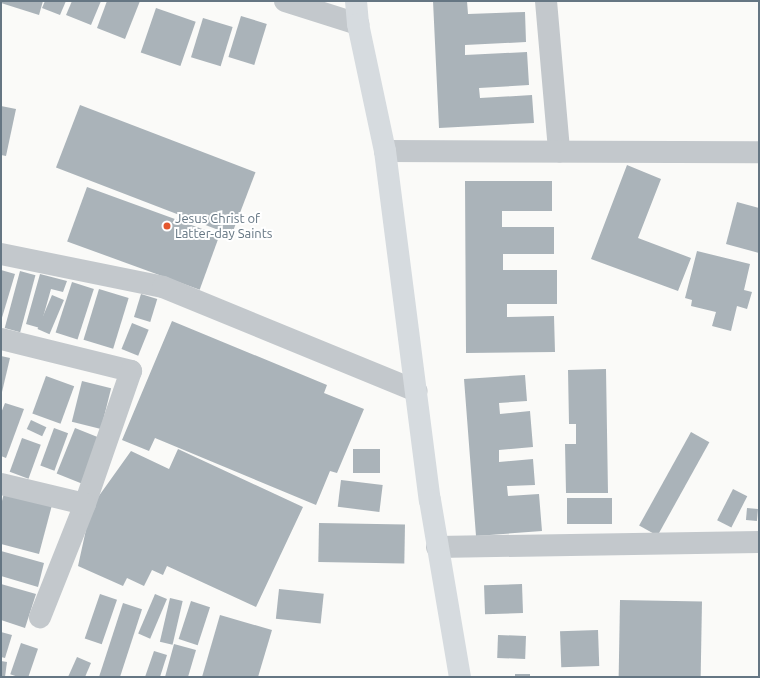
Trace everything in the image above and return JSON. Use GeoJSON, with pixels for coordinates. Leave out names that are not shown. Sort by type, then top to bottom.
{"type":"FeatureCollection","features":[{"type":"Feature","properties":{"kind":"street"},"geometry":{"type":"LineString","coordinates":[[285,1],[358,24]]}},
{"type":"Feature","properties":{"kind":"street"},"geometry":{"type":"LineString","coordinates":[[356,1],[358,24],[385,150],[438,547],[460,677]]}},
{"type":"Feature","properties":{"kind":"street"},"geometry":{"type":"LineString","coordinates":[[546,1],[559,151]]}},
{"type":"Feature","properties":{"kind":"street"},"geometry":{"type":"LineString","coordinates":[[385,150],[759,152]]}},
{"type":"Feature","properties":{"kind":"street"},"geometry":{"type":"LineString","coordinates":[[1,254],[163,287],[416,391]]}},
{"type":"Feature","properties":{"kind":"street"},"geometry":{"type":"LineString","coordinates":[[1,339],[131,371],[85,504],[40,618]]}},
{"type":"Feature","properties":{"kind":"street"},"geometry":{"type":"LineString","coordinates":[[1,484],[85,504]]}},
{"type":"Feature","properties":{"kind":"street"},"geometry":{"type":"LineString","coordinates":[[438,547],[759,542]]}},
{"type":"Feature","properties":{"kind":"building"},"geometry":{"type":"Polygon","coordinates":[[[1,1],[43,1],[39,15],[1,3],[1,1]]]}},
{"type":"Feature","properties":{"kind":"building"},"geometry":{"type":"Polygon","coordinates":[[[45,1],[66,1],[60,15],[42,8],[45,1]]]}},
{"type":"Feature","properties":{"kind":"building"},"geometry":{"type":"Polygon","coordinates":[[[72,1],[101,1],[91,25],[66,15],[72,1]]]}},
{"type":"Feature","properties":{"kind":"building"},"geometry":{"type":"Polygon","coordinates":[[[107,1],[140,1],[125,39],[97,28],[107,1]]]}},
{"type":"Feature","properties":{"kind":"building"},"geometry":{"type":"Polygon","coordinates":[[[433,1],[467,1],[468,14],[525,12],[526,42],[465,45],[465,55],[527,52],[529,85],[479,88],[480,98],[532,95],[534,123],[439,128],[433,1]]]}},
{"type":"Feature","properties":{"kind":"building"},"geometry":{"type":"Polygon","coordinates":[[[156,8],[196,22],[180,66],[141,52],[156,8]]]}},
{"type":"Feature","properties":{"kind":"building"},"geometry":{"type":"Polygon","coordinates":[[[241,16],[267,24],[254,65],[228,57],[241,16]]]}},
{"type":"Feature","properties":{"kind":"building"},"geometry":{"type":"Polygon","coordinates":[[[203,18],[233,27],[221,66],[191,57],[203,18]]]}},
{"type":"Feature","properties":{"kind":"building"},"geometry":{"type":"Polygon","coordinates":[[[80,105],[256,172],[232,235],[56,168],[80,105]]]}},
{"type":"Feature","properties":{"kind":"building"},"geometry":{"type":"Polygon","coordinates":[[[1,106],[16,109],[6,156],[1,155],[1,106]]]}},
{"type":"Feature","properties":{"kind":"building"},"geometry":{"type":"Polygon","coordinates":[[[627,165],[661,179],[638,238],[691,258],[678,291],[591,259],[627,165]]]}},
{"type":"Feature","properties":{"kind":"building"},"geometry":{"type":"Polygon","coordinates":[[[465,181],[552,181],[552,211],[502,211],[502,227],[554,227],[554,254],[503,254],[503,270],[557,270],[557,304],[507,304],[507,317],[554,316],[555,352],[466,353],[465,181]]]}},
{"type":"Feature","properties":{"kind":"building"},"geometry":{"type":"Polygon","coordinates":[[[87,187],[219,235],[200,290],[67,242],[87,187]]]}},
{"type":"Feature","properties":{"kind":"building"},"geometry":{"type":"Polygon","coordinates":[[[737,202],[759,208],[759,253],[726,244],[737,202]]]}},
{"type":"Feature","properties":{"kind":"building"},"geometry":{"type":"Polygon","coordinates":[[[697,251],[750,264],[744,290],[752,292],[747,309],[737,306],[731,331],[712,326],[716,312],[691,306],[692,300],[685,298],[697,251]]]}},
{"type":"Feature","properties":{"kind":"building"},"geometry":{"type":"Polygon","coordinates":[[[1,270],[15,274],[1,321],[1,270]]]}},
{"type":"Feature","properties":{"kind":"building"},"geometry":{"type":"Polygon","coordinates":[[[20,271],[35,275],[20,332],[5,328],[20,271]]]}},
{"type":"Feature","properties":{"kind":"building"},"geometry":{"type":"Polygon","coordinates":[[[40,274],[67,281],[63,292],[51,289],[40,328],[26,324],[40,274]]]}},
{"type":"Feature","properties":{"kind":"building"},"geometry":{"type":"Polygon","coordinates":[[[72,282],[94,289],[77,340],[56,332],[72,282]]]}},
{"type":"Feature","properties":{"kind":"building"},"geometry":{"type":"Polygon","coordinates":[[[99,289],[129,298],[113,349],[84,340],[99,289]]]}},
{"type":"Feature","properties":{"kind":"building"},"geometry":{"type":"Polygon","coordinates":[[[141,294],[157,299],[150,322],[134,317],[141,294]]]}},
{"type":"Feature","properties":{"kind":"building"},"geometry":{"type":"Polygon","coordinates":[[[52,295],[64,300],[50,334],[38,329],[52,295]]]}},
{"type":"Feature","properties":{"kind":"building"},"geometry":{"type":"Polygon","coordinates":[[[172,321],[327,385],[324,393],[364,409],[337,473],[330,471],[316,505],[155,438],[149,451],[122,440],[172,321]]]}},
{"type":"Feature","properties":{"kind":"building"},"geometry":{"type":"Polygon","coordinates":[[[132,323],[149,330],[138,356],[122,349],[132,323]]]}},
{"type":"Feature","properties":{"kind":"building"},"geometry":{"type":"Polygon","coordinates":[[[1,356],[10,358],[2,392],[1,392],[1,356]]]}},
{"type":"Feature","properties":{"kind":"building"},"geometry":{"type":"Polygon","coordinates":[[[606,369],[608,493],[566,493],[565,444],[576,444],[576,424],[569,424],[568,370],[606,369]]]}},
{"type":"Feature","properties":{"kind":"building"},"geometry":{"type":"Polygon","coordinates":[[[525,375],[527,401],[499,403],[500,414],[530,411],[533,447],[499,450],[499,462],[533,459],[535,485],[507,486],[508,496],[539,494],[542,531],[476,536],[464,379],[525,375]]]}},
{"type":"Feature","properties":{"kind":"building"},"geometry":{"type":"Polygon","coordinates":[[[46,376],[74,386],[61,424],[32,414],[46,376]]]}},
{"type":"Feature","properties":{"kind":"building"},"geometry":{"type":"Polygon","coordinates":[[[82,381],[111,388],[101,429],[72,422],[82,381]]]}},
{"type":"Feature","properties":{"kind":"building"},"geometry":{"type":"Polygon","coordinates":[[[5,403],[24,409],[6,458],[1,456],[1,413],[5,403]]]}},
{"type":"Feature","properties":{"kind":"building"},"geometry":{"type":"Polygon","coordinates":[[[31,420],[46,427],[42,436],[27,429],[31,420]]]}},
{"type":"Feature","properties":{"kind":"building"},"geometry":{"type":"Polygon","coordinates":[[[54,428],[68,433],[54,471],[40,466],[54,428]]]}},
{"type":"Feature","properties":{"kind":"building"},"geometry":{"type":"Polygon","coordinates":[[[75,428],[102,439],[84,484],[57,473],[75,428]]]}},
{"type":"Feature","properties":{"kind":"building"},"geometry":{"type":"Polygon","coordinates":[[[691,432],[709,442],[657,536],[639,526],[691,432]]]}},
{"type":"Feature","properties":{"kind":"building"},"geometry":{"type":"Polygon","coordinates":[[[22,438],[41,445],[28,479],[10,472],[22,438]]]}},
{"type":"Feature","properties":{"kind":"building"},"geometry":{"type":"Polygon","coordinates":[[[178,449],[303,507],[256,607],[167,566],[163,575],[152,570],[144,586],[127,578],[123,586],[78,566],[91,507],[131,451],[169,469],[178,449]]]}},
{"type":"Feature","properties":{"kind":"building"},"geometry":{"type":"Polygon","coordinates":[[[353,449],[380,449],[380,473],[353,473],[353,449]]]}},
{"type":"Feature","properties":{"kind":"building"},"geometry":{"type":"Polygon","coordinates":[[[341,480],[383,485],[379,512],[338,507],[341,480]]]}},
{"type":"Feature","properties":{"kind":"building"},"geometry":{"type":"Polygon","coordinates":[[[733,489],[747,496],[731,527],[717,520],[733,489]]]}},
{"type":"Feature","properties":{"kind":"building"},"geometry":{"type":"Polygon","coordinates":[[[4,493],[52,505],[39,554],[1,544],[1,505],[4,493]]]}},
{"type":"Feature","properties":{"kind":"building"},"geometry":{"type":"Polygon","coordinates":[[[567,498],[612,498],[612,524],[567,524],[567,498]]]}},
{"type":"Feature","properties":{"kind":"building"},"geometry":{"type":"Polygon","coordinates":[[[747,508],[758,509],[757,521],[746,520],[747,508]]]}},
{"type":"Feature","properties":{"kind":"building"},"geometry":{"type":"Polygon","coordinates":[[[319,523],[405,525],[404,563],[318,562],[319,523]]]}},
{"type":"Feature","properties":{"kind":"building"},"geometry":{"type":"Polygon","coordinates":[[[1,551],[44,563],[38,587],[1,576],[1,551]]]}},
{"type":"Feature","properties":{"kind":"building"},"geometry":{"type":"Polygon","coordinates":[[[1,584],[36,594],[25,628],[1,620],[1,584]]]}},
{"type":"Feature","properties":{"kind":"building"},"geometry":{"type":"Polygon","coordinates":[[[522,584],[523,613],[485,614],[484,585],[522,584]]]}},
{"type":"Feature","properties":{"kind":"building"},"geometry":{"type":"Polygon","coordinates":[[[279,589],[324,594],[321,624],[276,619],[279,589]]]}},
{"type":"Feature","properties":{"kind":"building"},"geometry":{"type":"Polygon","coordinates":[[[100,594],[117,600],[102,644],[85,638],[100,594]]]}},
{"type":"Feature","properties":{"kind":"building"},"geometry":{"type":"Polygon","coordinates":[[[155,594],[167,599],[150,639],[138,634],[155,594]]]}},
{"type":"Feature","properties":{"kind":"building"},"geometry":{"type":"Polygon","coordinates":[[[170,598],[183,601],[173,645],[160,642],[170,598]]]}},
{"type":"Feature","properties":{"kind":"building"},"geometry":{"type":"Polygon","coordinates":[[[620,600],[702,601],[701,677],[619,677],[620,600]]]}},
{"type":"Feature","properties":{"kind":"building"},"geometry":{"type":"Polygon","coordinates":[[[191,601],[210,607],[198,645],[179,639],[191,601]]]}},
{"type":"Feature","properties":{"kind":"building"},"geometry":{"type":"Polygon","coordinates":[[[123,603],[142,609],[120,677],[99,677],[123,603]]]}},
{"type":"Feature","properties":{"kind":"building"},"geometry":{"type":"Polygon","coordinates":[[[220,615],[272,630],[258,677],[202,677],[220,615]]]}},
{"type":"Feature","properties":{"kind":"building"},"geometry":{"type":"Polygon","coordinates":[[[598,630],[599,666],[561,667],[560,631],[598,630]]]}},
{"type":"Feature","properties":{"kind":"building"},"geometry":{"type":"Polygon","coordinates":[[[1,632],[12,635],[5,658],[1,657],[1,632]]]}},
{"type":"Feature","properties":{"kind":"building"},"geometry":{"type":"Polygon","coordinates":[[[498,635],[526,636],[525,659],[497,658],[498,635]]]}},
{"type":"Feature","properties":{"kind":"building"},"geometry":{"type":"Polygon","coordinates":[[[21,643],[38,649],[28,677],[18,677],[10,674],[21,643]]]}},
{"type":"Feature","properties":{"kind":"building"},"geometry":{"type":"Polygon","coordinates":[[[174,644],[196,650],[188,677],[165,677],[174,644]]]}},
{"type":"Feature","properties":{"kind":"building"},"geometry":{"type":"Polygon","coordinates":[[[154,651],[167,655],[160,677],[145,677],[154,651]]]}},
{"type":"Feature","properties":{"kind":"building"},"geometry":{"type":"Polygon","coordinates":[[[77,657],[91,663],[85,677],[68,677],[77,657]]]}},
{"type":"Feature","properties":{"kind":"building"},"geometry":{"type":"Polygon","coordinates":[[[1,661],[7,662],[5,677],[1,677],[1,661]]]}},
{"type":"Feature","properties":{"kind":"building"},"geometry":{"type":"Polygon","coordinates":[[[515,674],[530,674],[530,677],[515,677],[515,674]]]}},
{"type":"Feature","properties":{"kind":"place","name":"Jesus Christ of Latter-day Saints"},"geometry":{"type":"Point","coordinates":[167,226]}}]}
